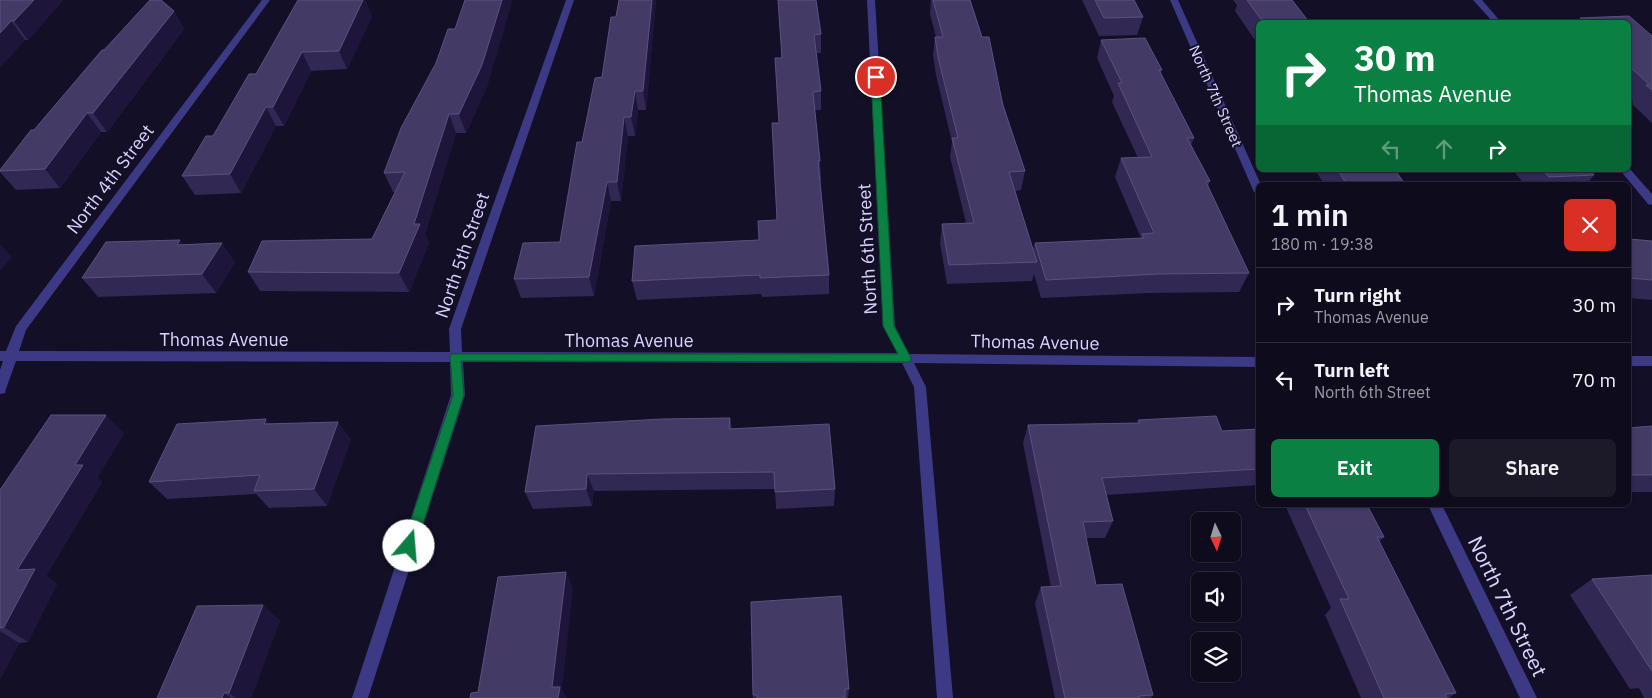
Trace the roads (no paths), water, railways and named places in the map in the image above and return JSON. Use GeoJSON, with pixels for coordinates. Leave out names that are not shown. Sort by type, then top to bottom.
{"type":"FeatureCollection","features":[{"type":"Feature","properties":{"kind":"street","name":"North 4th Street"},"geometry":{"type":"LineString","coordinates":[[0,389],[5,356],[20,329],[266,0]]}},
{"type":"Feature","properties":{"kind":"street","name":"North 5th Street"},"geometry":{"type":"LineString","coordinates":[[360,698],[458,395],[454,329],[570,0]]}},
{"type":"Feature","properties":{"kind":"street","name":"North 6th Street"},"geometry":{"type":"LineString","coordinates":[[871,0],[889,326],[920,387],[945,698]]}},
{"type":"Feature","properties":{"kind":"street","name":"North 7th Street"},"geometry":{"type":"LineString","coordinates":[[1174,0],[1256,185]]}},
{"type":"Feature","properties":{"kind":"street"},"geometry":{"type":"LineString","coordinates":[[1477,0],[1495,20]]}},
{"type":"Feature","properties":{"kind":"street"},"geometry":{"type":"LineString","coordinates":[[1627,172],[1652,201]]}},
{"type":"Feature","properties":{"kind":"street","name":"Thomas Avenue"},"geometry":{"type":"LineString","coordinates":[[5,356],[906,358],[1256,362]]}},
{"type":"Feature","properties":{"kind":"street"},"geometry":{"type":"LineString","coordinates":[[1631,361],[1652,361]]}},
{"type":"Feature","properties":{"kind":"street","name":"North 7th Street"},"geometry":{"type":"LineString","coordinates":[[1436,507],[1529,698]]}}]}
